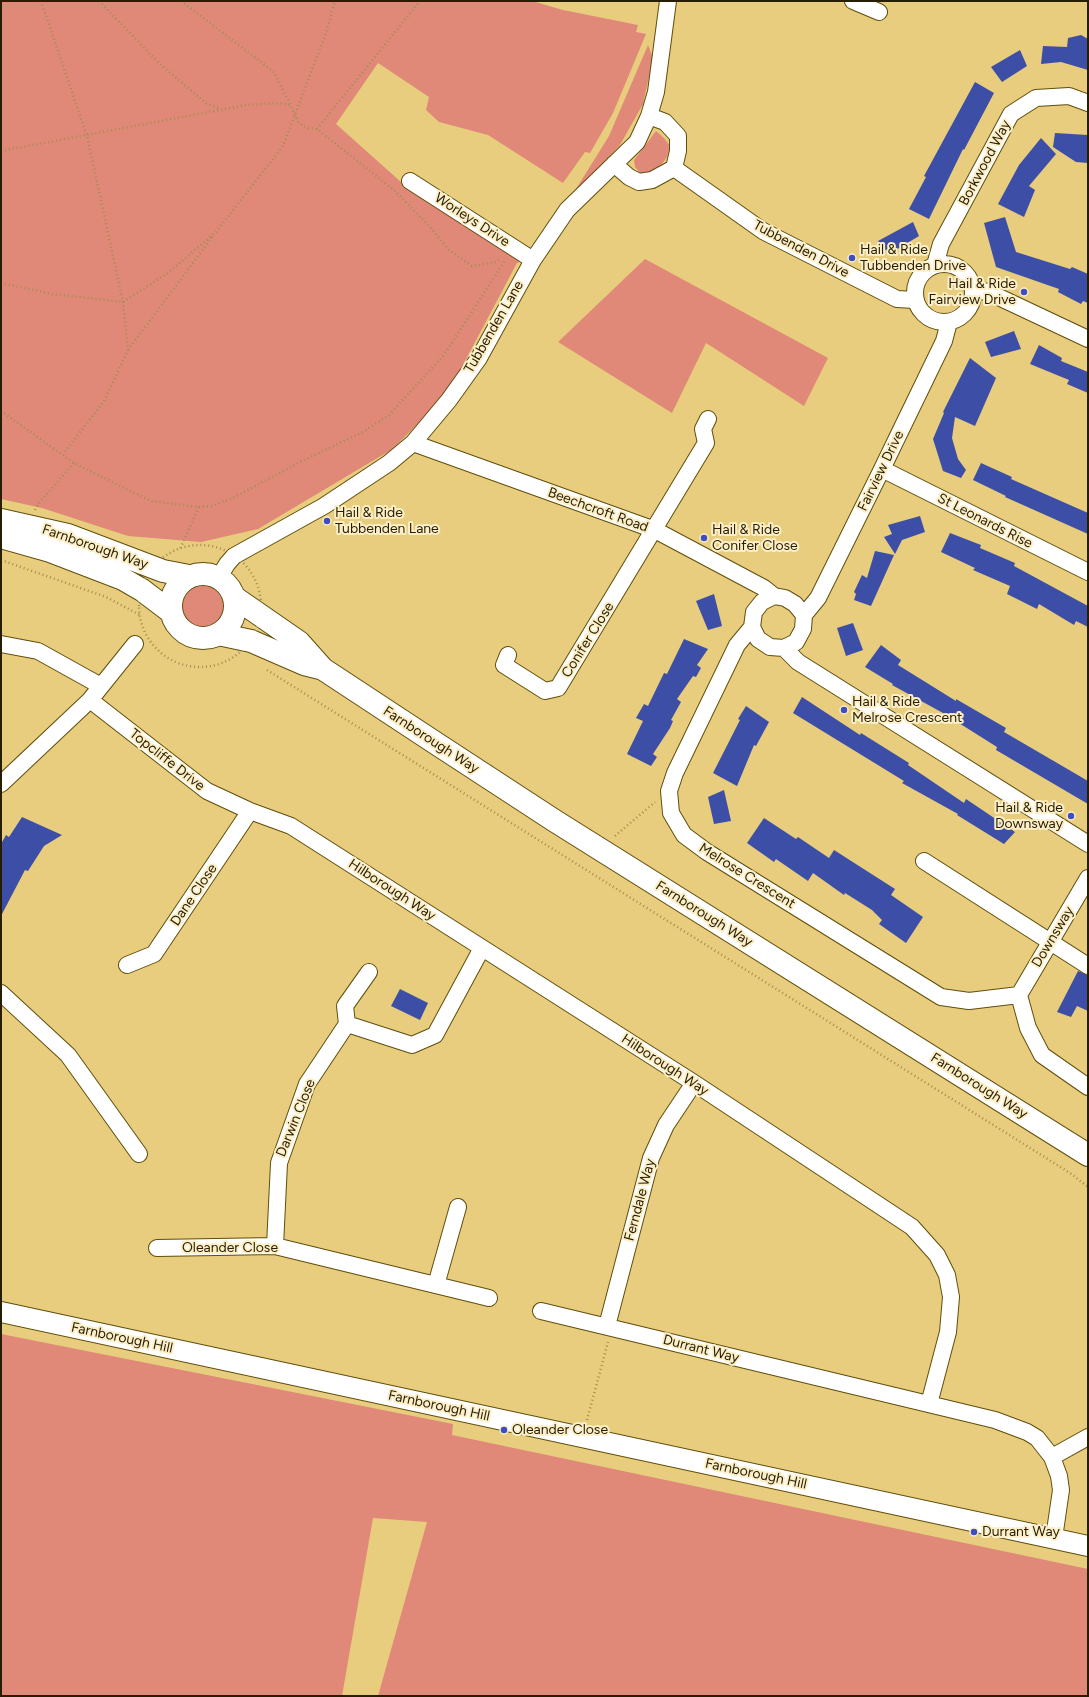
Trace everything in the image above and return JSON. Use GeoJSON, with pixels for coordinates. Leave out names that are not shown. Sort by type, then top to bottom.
{"type":"FeatureCollection","features":[{"type":"Feature","properties":{"kind":"highway","name":"Farnborough Way"},"geometry":{"type":"LineString","coordinates":[[1,520],[68,535],[161,560],[189,576]]}},
{"type":"Feature","properties":{"kind":"highway","name":"Farnborough Way"},"geometry":{"type":"LineString","coordinates":[[1,537],[74,559],[123,579],[142,590],[171,612]]}},
{"type":"Feature","properties":{"kind":"highway"},"geometry":{"type":"LineString","coordinates":[[200,573],[219,577],[229,587],[234,597],[235,608],[232,619],[226,628],[218,634],[199,638],[189,635],[181,629],[171,612],[170,602],[174,591],[180,582],[189,576],[200,573]]}},
{"type":"Feature","properties":{"kind":"highway","name":"Farnborough Way"},"geometry":{"type":"LineString","coordinates":[[234,597],[261,609],[299,642],[323,668],[555,821],[1088,1155]]}},
{"type":"Feature","properties":{"kind":"highway","name":"Farnborough Way"},"geometry":{"type":"LineString","coordinates":[[218,634],[250,641],[304,664],[323,668]]}},
{"type":"Feature","properties":{"kind":"main road","name":"Farnborough Hill"},"geometry":{"type":"LineString","coordinates":[[1,1312],[583,1436],[1088,1546]]}},
{"type":"Feature","properties":{"kind":"street","name":"Tubbenden Lane"},"geometry":{"type":"LineString","coordinates":[[219,577],[234,556],[324,506],[389,463],[413,443],[448,400],[478,358],[533,260],[568,210],[637,142],[649,116],[656,92],[668,1]]}},
{"type":"Feature","properties":{"kind":"street"},"geometry":{"type":"LineString","coordinates":[[853,1],[879,12]]}},
{"type":"Feature","properties":{"kind":"street","name":"Borkwood Way"},"geometry":{"type":"LineString","coordinates":[[935,265],[941,244],[1011,114],[1036,98],[1069,96],[1088,103]]}},
{"type":"Feature","properties":{"kind":"street"},"geometry":{"type":"LineString","coordinates":[[614,164],[630,177],[639,182],[652,180],[674,168],[678,151],[678,136],[665,122],[649,116]]}},
{"type":"Feature","properties":{"kind":"street","name":"Tubbenden Drive"},"geometry":{"type":"LineString","coordinates":[[674,168],[763,231],[897,299],[915,300]]}},
{"type":"Feature","properties":{"kind":"street","name":"Worleys Drive"},"geometry":{"type":"LineString","coordinates":[[410,181],[514,250],[533,260]]}},
{"type":"Feature","properties":{"kind":"street"},"geometry":{"type":"LineString","coordinates":[[945,264],[955,266],[964,272],[974,290],[972,302],[967,312],[959,319],[939,323],[929,319],[921,313],[915,300],[914,290],[917,280],[923,272],[935,265],[945,264]]}},
{"type":"Feature","properties":{"kind":"street"},"geometry":{"type":"LineString","coordinates":[[974,290],[988,292],[1088,339]]}},
{"type":"Feature","properties":{"kind":"street","name":"Fairview Drive"},"geometry":{"type":"LineString","coordinates":[[804,615],[818,598],[882,469],[944,341],[949,322]]}},
{"type":"Feature","properties":{"kind":"street"},"geometry":{"type":"LineString","coordinates":[[655,530],[706,444],[703,430],[708,419]]}},
{"type":"Feature","properties":{"kind":"street","name":"Beechcroft Road"},"geometry":{"type":"LineString","coordinates":[[413,443],[655,530],[764,588],[774,596]]}},
{"type":"Feature","properties":{"kind":"street","name":"St Leonards Rise"},"geometry":{"type":"LineString","coordinates":[[882,469],[1088,572]]}},
{"type":"Feature","properties":{"kind":"street","name":"Conifer Close"},"geometry":{"type":"LineString","coordinates":[[508,655],[504,665],[545,690],[558,688],[655,530]]}},
{"type":"Feature","properties":{"kind":"street"},"geometry":{"type":"LineString","coordinates":[[774,596],[785,598],[796,604],[804,615],[803,629],[796,642],[784,648],[770,647],[758,639],[752,626],[754,612],[762,602],[774,596]]}},
{"type":"Feature","properties":{"kind":"street","name":"Melrose Crescent"},"geometry":{"type":"LineString","coordinates":[[752,626],[737,645],[675,773],[669,791],[670,813],[684,835],[707,852],[941,997],[969,1001],[1019,995]]}},
{"type":"Feature","properties":{"kind":"street"},"geometry":{"type":"LineString","coordinates":[[1,644],[38,651],[101,686]]}},
{"type":"Feature","properties":{"kind":"street"},"geometry":{"type":"LineString","coordinates":[[1,784],[90,700],[135,644]]}},
{"type":"Feature","properties":{"kind":"street"},"geometry":{"type":"LineString","coordinates":[[784,648],[798,662],[1088,844]]}},
{"type":"Feature","properties":{"kind":"street","name":"Topcliffe Drive"},"geometry":{"type":"LineString","coordinates":[[90,700],[207,791],[250,811]]}},
{"type":"Feature","properties":{"kind":"street","name":"Hilborough Way"},"geometry":{"type":"LineString","coordinates":[[250,811],[291,826],[694,1083],[901,1220],[922,1236],[938,1255],[950,1286],[951,1307],[948,1332],[929,1404]]}},
{"type":"Feature","properties":{"kind":"street","name":"Dane Close"},"geometry":{"type":"LineString","coordinates":[[127,965],[154,954],[250,811]]}},
{"type":"Feature","properties":{"kind":"street"},"geometry":{"type":"LineString","coordinates":[[924,861],[1088,966]]}},
{"type":"Feature","properties":{"kind":"street","name":"Downsway"},"geometry":{"type":"LineString","coordinates":[[1019,995],[1088,878]]}},
{"type":"Feature","properties":{"kind":"street"},"geometry":{"type":"LineString","coordinates":[[369,972],[345,1006],[347,1024],[412,1045],[435,1034],[482,948]]}},
{"type":"Feature","properties":{"kind":"street"},"geometry":{"type":"LineString","coordinates":[[1,993],[68,1055],[139,1154]]}},
{"type":"Feature","properties":{"kind":"street"},"geometry":{"type":"LineString","coordinates":[[1019,995],[1028,1028],[1042,1055],[1088,1087]]}},
{"type":"Feature","properties":{"kind":"street","name":"Darwin Close"},"geometry":{"type":"LineString","coordinates":[[275,1246],[279,1163],[307,1084],[347,1024]]}},
{"type":"Feature","properties":{"kind":"street","name":"Ferndale Way"},"geometry":{"type":"LineString","coordinates":[[607,1326],[651,1158],[666,1125],[694,1083]]}},
{"type":"Feature","properties":{"kind":"street"},"geometry":{"type":"LineString","coordinates":[[436,1285],[458,1207]]}},
{"type":"Feature","properties":{"kind":"street","name":"Oleander Close"},"geometry":{"type":"LineString","coordinates":[[157,1248],[275,1246],[489,1298]]}},
{"type":"Feature","properties":{"kind":"street","name":"Durrant Way"},"geometry":{"type":"LineString","coordinates":[[541,1311],[995,1420],[1019,1428],[1037,1438],[1052,1457],[1059,1476],[1061,1490],[1054,1538]]}},
{"type":"Feature","properties":{"kind":"street"},"geometry":{"type":"LineString","coordinates":[[1052,1457],[1088,1437]]}},
{"type":"Feature","properties":{"kind":"path"},"geometry":{"type":"LineString","coordinates":[[41,1],[87,136],[123,302],[128,350]]}},
{"type":"Feature","properties":{"kind":"path"},"geometry":{"type":"LineString","coordinates":[[99,1],[160,64],[206,103],[220,110]]}},
{"type":"Feature","properties":{"kind":"path"},"geometry":{"type":"LineString","coordinates":[[181,1],[274,72],[298,123],[307,128],[317,129],[394,190],[432,229],[448,249],[472,266],[496,262],[514,250]]}},
{"type":"Feature","properties":{"kind":"path"},"geometry":{"type":"LineString","coordinates":[[63,454],[104,401],[128,350],[216,232],[283,146],[294,113],[326,33],[335,1]]}},
{"type":"Feature","properties":{"kind":"path"},"geometry":{"type":"LineString","coordinates":[[317,129],[420,1]]}},
{"type":"Feature","properties":{"kind":"path"},"geometry":{"type":"LineString","coordinates":[[1,151],[246,105],[279,103],[290,105]]}},
{"type":"Feature","properties":{"kind":"path"},"geometry":{"type":"LineString","coordinates":[[1,283],[52,294],[123,302],[168,273],[216,232]]}},
{"type":"Feature","properties":{"kind":"path"},"geometry":{"type":"LineString","coordinates":[[1,411],[74,463],[150,500],[199,507],[211,506],[233,498],[302,461],[363,432],[389,416],[444,355],[475,310],[496,272],[514,250]]}},
{"type":"Feature","properties":{"kind":"path"},"geometry":{"type":"LineString","coordinates":[[35,511],[39,503],[74,463]]}},
{"type":"Feature","properties":{"kind":"path"},"geometry":{"type":"LineString","coordinates":[[180,549],[199,507]]}},
{"type":"Feature","properties":{"kind":"path"},"geometry":{"type":"LineString","coordinates":[[1,560],[106,597],[140,616]]}},
{"type":"Feature","properties":{"kind":"path"},"geometry":{"type":"LineString","coordinates":[[161,560],[142,590],[140,616],[150,641],[164,656],[182,665],[203,667],[223,663],[240,653],[250,641],[261,609]]}},
{"type":"Feature","properties":{"kind":"path"},"geometry":{"type":"LineString","coordinates":[[260,665],[1070,1174],[1088,1188]]}},
{"type":"Feature","properties":{"kind":"path"},"geometry":{"type":"LineString","coordinates":[[611,839],[669,791]]}},
{"type":"Feature","properties":{"kind":"path"},"geometry":{"type":"LineString","coordinates":[[583,1436],[609,1338],[607,1326]]}},
{"type":"Feature","properties":{"kind":"shaded area"},"geometry":{"type":"Polygon","coordinates":[[[1,1],[532,1],[563,10],[638,25],[636,32],[646,34],[613,113],[590,153],[585,152],[563,183],[488,135],[439,122],[426,110],[429,97],[378,63],[336,124],[401,182],[522,260],[517,263],[446,397],[391,450],[258,529],[201,542],[128,536],[42,508],[1,499],[1,1]]]}},
{"type":"Feature","properties":{"kind":"shaded area"},"geometry":{"type":"Polygon","coordinates":[[[648,45],[653,58],[643,104],[620,145],[571,197],[609,136],[648,45]]]}},
{"type":"Feature","properties":{"kind":"shaded area"},"geometry":{"type":"Polygon","coordinates":[[[656,131],[670,146],[667,157],[659,168],[646,175],[640,173],[635,167],[634,160],[656,131]]]}},
{"type":"Feature","properties":{"kind":"shaded area"},"geometry":{"type":"Polygon","coordinates":[[[645,259],[828,358],[804,406],[706,343],[672,413],[558,342],[645,259]]]}},
{"type":"Feature","properties":{"kind":"shaded area"},"geometry":{"type":"Polygon","coordinates":[[[207,583],[219,589],[224,597],[224,613],[219,621],[211,626],[199,627],[187,621],[182,613],[181,601],[187,589],[195,584],[207,583]]]}},
{"type":"Feature","properties":{"kind":"shaded area"},"geometry":{"type":"Polygon","coordinates":[[[1,1334],[453,1424],[452,1435],[1088,1569],[1088,1696],[378,1696],[427,1522],[373,1518],[342,1696],[1,1696],[1,1334]]]}},
{"type":"Feature","properties":{"kind":"building"},"geometry":{"type":"Polygon","coordinates":[[[1081,35],[1088,39],[1088,70],[1061,62],[1041,64],[1043,46],[1067,47],[1068,38],[1081,35]]]}},
{"type":"Feature","properties":{"kind":"building"},"geometry":{"type":"Polygon","coordinates":[[[1020,50],[1027,66],[1002,82],[991,67],[1020,50]]]}},
{"type":"Feature","properties":{"kind":"building"},"geometry":{"type":"Polygon","coordinates":[[[975,82],[994,93],[964,150],[963,149],[929,219],[909,209],[926,177],[924,176],[975,82]]]}},
{"type":"Feature","properties":{"kind":"building"},"geometry":{"type":"Polygon","coordinates":[[[1055,133],[1088,135],[1088,163],[1076,162],[1053,147],[1055,133]]]}},
{"type":"Feature","properties":{"kind":"building"},"geometry":{"type":"Polygon","coordinates":[[[1041,138],[1056,154],[1029,186],[1035,190],[1024,217],[998,204],[1019,165],[1041,138]]]}},
{"type":"Feature","properties":{"kind":"building"},"geometry":{"type":"Polygon","coordinates":[[[1005,217],[1016,252],[1070,269],[1072,267],[1088,274],[1088,303],[1083,301],[1081,304],[1058,292],[1059,289],[996,267],[984,223],[1005,217]]]}},
{"type":"Feature","properties":{"kind":"building"},"geometry":{"type":"Polygon","coordinates":[[[913,222],[919,236],[889,254],[878,241],[913,222]]]}},
{"type":"Feature","properties":{"kind":"building"},"geometry":{"type":"Polygon","coordinates":[[[1014,331],[1021,349],[991,357],[985,342],[1014,331]]]}},
{"type":"Feature","properties":{"kind":"building"},"geometry":{"type":"Polygon","coordinates":[[[1039,345],[1062,358],[1061,361],[1088,372],[1088,393],[1067,384],[1069,380],[1030,364],[1039,345]]]}},
{"type":"Feature","properties":{"kind":"building"},"geometry":{"type":"Polygon","coordinates":[[[970,358],[996,378],[975,426],[955,417],[952,438],[958,459],[966,470],[961,478],[943,471],[933,439],[944,413],[943,412],[970,358]]]}},
{"type":"Feature","properties":{"kind":"building"},"geometry":{"type":"Polygon","coordinates":[[[981,463],[1012,477],[1011,479],[1088,513],[1088,534],[1005,497],[1006,496],[973,480],[981,463]]]}},
{"type":"Feature","properties":{"kind":"building"},"geometry":{"type":"Polygon","coordinates":[[[920,516],[925,532],[902,540],[895,554],[884,537],[892,534],[888,525],[920,516]]]}},
{"type":"Feature","properties":{"kind":"building"},"geometry":{"type":"Polygon","coordinates":[[[950,533],[981,545],[980,548],[1015,563],[1014,566],[1088,606],[1088,627],[1076,621],[1074,625],[1039,604],[1037,609],[1007,594],[1010,586],[973,570],[975,568],[941,552],[950,533]]]}},
{"type":"Feature","properties":{"kind":"building"},"geometry":{"type":"Polygon","coordinates":[[[875,551],[894,555],[871,606],[854,600],[856,594],[854,592],[862,575],[867,578],[875,551]]]}},
{"type":"Feature","properties":{"kind":"building"},"geometry":{"type":"Polygon","coordinates":[[[714,594],[722,626],[708,630],[696,601],[714,594]]]}},
{"type":"Feature","properties":{"kind":"building"},"geometry":{"type":"Polygon","coordinates":[[[853,623],[863,650],[846,656],[837,628],[853,623]]]}},
{"type":"Feature","properties":{"kind":"building"},"geometry":{"type":"Polygon","coordinates":[[[684,639],[708,649],[697,665],[701,668],[696,677],[693,676],[677,699],[681,702],[671,720],[673,721],[670,728],[653,754],[657,757],[651,766],[627,754],[643,721],[636,718],[644,704],[648,706],[664,673],[667,674],[684,639]]]}},
{"type":"Feature","properties":{"kind":"building"},"geometry":{"type":"Polygon","coordinates":[[[881,645],[901,660],[898,665],[956,701],[956,699],[1006,728],[1004,732],[1088,781],[1088,804],[996,750],[997,747],[943,713],[892,685],[893,684],[865,667],[881,645]]]}},
{"type":"Feature","properties":{"kind":"building"},"geometry":{"type":"Polygon","coordinates":[[[802,697],[860,735],[861,733],[909,763],[908,765],[964,803],[966,799],[1015,832],[1004,844],[957,815],[958,814],[902,783],[904,781],[793,713],[802,697]]]}},
{"type":"Feature","properties":{"kind":"building"},"geometry":{"type":"Polygon","coordinates":[[[746,706],[769,722],[756,746],[754,745],[737,786],[713,773],[740,720],[738,719],[746,706]]]}},
{"type":"Feature","properties":{"kind":"building"},"geometry":{"type":"Polygon","coordinates":[[[724,790],[731,821],[714,824],[708,797],[724,790]]]}},
{"type":"Feature","properties":{"kind":"building"},"geometry":{"type":"Polygon","coordinates":[[[22,817],[62,835],[44,846],[28,871],[25,870],[1,916],[1,844],[6,835],[9,837],[22,817]]]}},
{"type":"Feature","properties":{"kind":"building"},"geometry":{"type":"Polygon","coordinates":[[[764,818],[796,839],[798,837],[829,858],[834,850],[895,889],[891,895],[923,917],[906,943],[879,924],[882,920],[872,910],[845,893],[844,895],[813,873],[808,881],[776,859],[774,862],[747,843],[764,818]]]}},
{"type":"Feature","properties":{"kind":"building"},"geometry":{"type":"Polygon","coordinates":[[[1078,971],[1088,975],[1088,1011],[1077,1006],[1071,1017],[1057,1012],[1078,971]]]}},
{"type":"Feature","properties":{"kind":"building"},"geometry":{"type":"Polygon","coordinates":[[[400,989],[428,1003],[420,1020],[391,1006],[400,989]]]}},
{"type":"Feature","properties":{"kind":"place","name":"Hail & Ride Tubbenden Drive"},"geometry":{"type":"Point","coordinates":[852,258]}},
{"type":"Feature","properties":{"kind":"place","name":"Hail & Ride Fairview Drive"},"geometry":{"type":"Point","coordinates":[1024,292]}},
{"type":"Feature","properties":{"kind":"place","name":"Hail & Ride Tubbenden Lane"},"geometry":{"type":"Point","coordinates":[327,521]}},
{"type":"Feature","properties":{"kind":"place","name":"Hail & Ride Conifer Close"},"geometry":{"type":"Point","coordinates":[704,538]}},
{"type":"Feature","properties":{"kind":"place","name":"Hail & Ride Melrose Crescent"},"geometry":{"type":"Point","coordinates":[844,710]}},
{"type":"Feature","properties":{"kind":"place","name":"Hail & Ride Downsway"},"geometry":{"type":"Point","coordinates":[1071,816]}},
{"type":"Feature","properties":{"kind":"place","name":"Oleander Close"},"geometry":{"type":"Point","coordinates":[504,1430]}},
{"type":"Feature","properties":{"kind":"place","name":"Durrant Way"},"geometry":{"type":"Point","coordinates":[974,1532]}}]}
